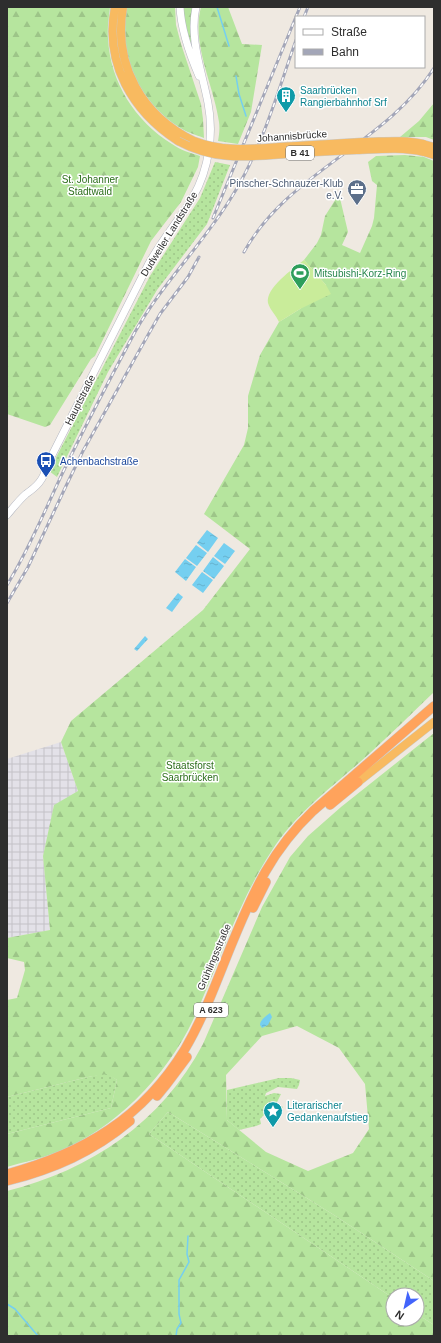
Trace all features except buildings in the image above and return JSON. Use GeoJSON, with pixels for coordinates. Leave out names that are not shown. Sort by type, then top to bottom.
{"type":"FeatureCollection","features":[{"type":"Feature","properties":{"kind":"highway","name":"Johannisbrücke"},"geometry":{"type":"LineString","coordinates":[[115,7],[113,25],[114,48],[125,84],[136,103],[145,114],[162,131],[187,146],[208,153],[237,157],[303,152],[423,148]]}},
{"type":"Feature","properties":{"kind":"highway","name":"Johannisbrücke"},"geometry":{"type":"LineString","coordinates":[[123,7],[121,15],[124,58],[135,87],[148,106],[168,126],[198,142],[237,150],[303,145],[401,141],[423,148]]}},
{"type":"Feature","properties":{"kind":"highway","name":"B 41"},"geometry":{"type":"LineString","coordinates":[[423,148],[434,147]]}},
{"type":"Feature","properties":{"kind":"highway","name":"B 41"},"geometry":{"type":"LineString","coordinates":[[423,148],[434,155]]}},
{"type":"Feature","properties":{"kind":"highway"},"geometry":{"type":"LineString","coordinates":[[403,733],[434,700]]}},
{"type":"Feature","properties":{"kind":"highway","name":"Grühlingsstraße"},"geometry":{"type":"LineString","coordinates":[[7,1174],[51,1161],[87,1144],[118,1124],[150,1094],[174,1064],[194,1032],[254,891],[266,868],[280,848],[305,819],[434,706]]}},
{"type":"Feature","properties":{"kind":"highway","name":"A 623"},"geometry":{"type":"LineString","coordinates":[[7,1182],[54,1167],[108,1139],[135,1117],[166,1085],[179,1069],[199,1035],[252,911],[278,861],[310,822],[433,723]]}},
{"type":"Feature","properties":{"kind":"main road","name":"Dudweiler Landstraße"},"geometry":{"type":"LineString","coordinates":[[180,7],[188,47],[204,85]]}},
{"type":"Feature","properties":{"kind":"main road","name":"Dudweiler Landstraße"},"geometry":{"type":"LineString","coordinates":[[114,332],[156,252],[193,196],[203,174],[210,146],[210,127],[208,101],[194,35],[194,17],[196,7]]}},
{"type":"Feature","properties":{"kind":"main road","name":"Hauptstraße"},"geometry":{"type":"LineString","coordinates":[[7,515],[26,494],[41,472],[46,468],[114,332]]}},
{"type":"Feature","properties":{"kind":"shaded area"},"geometry":{"type":"Polygon","coordinates":[[[61,742],[78,791],[54,806],[43,856],[50,930],[7,938],[7,759],[61,742]]]}},
{"type":"Feature","properties":{"kind":"green space","name":"St. Johanner Stadtwald"},"geometry":{"type":"Polygon","coordinates":[[[7,7],[110,7],[108,38],[110,54],[119,85],[127,99],[136,112],[159,135],[178,148],[200,156],[198,167],[181,202],[151,241],[95,356],[91,359],[50,425],[45,427],[7,414],[7,7]]]}},
{"type":"Feature","properties":{"kind":"green space"},"geometry":{"type":"Polygon","coordinates":[[[127,7],[175,7],[176,25],[181,44],[201,104],[204,138],[182,129],[165,117],[142,90],[134,75],[125,42],[127,7]]]}},
{"type":"Feature","properties":{"kind":"green space"},"geometry":{"type":"Polygon","coordinates":[[[183,7],[193,7],[195,56],[190,44],[184,20],[183,7]]]}},
{"type":"Feature","properties":{"kind":"green space"},"geometry":{"type":"Polygon","coordinates":[[[201,7],[228,7],[242,44],[262,45],[251,112],[238,144],[218,141],[219,122],[204,65],[199,36],[201,7]]]}},
{"type":"Feature","properties":{"kind":"green space"},"geometry":{"type":"Polygon","coordinates":[[[434,103],[434,140],[426,137],[400,137],[419,121],[434,103]]]}},
{"type":"Feature","properties":{"kind":"green space","name":"Staatsforst Saarbrücken"},"geometry":{"type":"Polygon","coordinates":[[[405,155],[424,157],[434,161],[434,692],[304,812],[281,838],[271,852],[248,892],[193,1020],[182,1041],[153,1081],[136,1099],[98,1131],[55,1153],[7,1167],[7,1134],[111,1108],[117,1080],[107,1074],[88,1077],[7,1097],[7,1000],[17,998],[25,970],[24,962],[7,958],[7,938],[50,930],[43,856],[54,805],[78,791],[61,742],[71,721],[203,610],[250,549],[204,514],[244,445],[248,428],[248,396],[260,355],[279,322],[300,309],[326,285],[304,260],[317,243],[321,235],[325,216],[339,194],[348,232],[342,245],[360,253],[374,218],[377,185],[372,181],[368,162],[376,156],[405,155]]]}},
{"type":"Feature","properties":{"kind":"green space"},"geometry":{"type":"Polygon","coordinates":[[[215,162],[230,165],[207,224],[157,290],[108,372],[57,477],[49,471],[150,276],[200,198],[215,162]]]}},
{"type":"Feature","properties":{"kind":"green space","name":"Mitsubishi-Korz-Ring"},"geometry":{"type":"Polygon","coordinates":[[[304,260],[326,285],[331,294],[300,309],[279,322],[269,306],[268,297],[275,285],[304,260]]]}},
{"type":"Feature","properties":{"kind":"green space"},"geometry":{"type":"Polygon","coordinates":[[[434,733],[434,1281],[334,1215],[168,1112],[149,1134],[385,1293],[385,1327],[425,1327],[425,1319],[434,1325],[434,1336],[7,1336],[7,1191],[38,1182],[95,1156],[121,1139],[145,1119],[167,1097],[186,1072],[203,1044],[262,907],[290,857],[308,836],[341,807],[434,733]],[[297,1026],[262,1036],[226,1075],[227,1120],[266,1152],[308,1171],[353,1153],[369,1129],[365,1084],[339,1048],[297,1026]]]}},
{"type":"Feature","properties":{"kind":"green space"},"geometry":{"type":"Polygon","coordinates":[[[107,1073],[117,1080],[111,1108],[7,1134],[7,1097],[107,1073]]]}},
{"type":"Feature","properties":{"kind":"green space"},"geometry":{"type":"Polygon","coordinates":[[[279,1078],[300,1080],[297,1089],[278,1087],[266,1093],[265,1096],[274,1093],[281,1094],[276,1104],[283,1107],[278,1114],[264,1115],[260,1119],[261,1124],[239,1130],[227,1120],[227,1090],[279,1078]]]}},
{"type":"Feature","properties":{"kind":"green space"},"geometry":{"type":"Polygon","coordinates":[[[168,1112],[334,1215],[434,1281],[434,1325],[425,1319],[425,1287],[385,1287],[385,1293],[149,1134],[168,1112]]]}},
{"type":"Feature","properties":{"kind":"water"},"geometry":{"type":"Polygon","coordinates":[[[207,530],[218,538],[208,552],[197,543],[207,530]]]}},
{"type":"Feature","properties":{"kind":"water"},"geometry":{"type":"Polygon","coordinates":[[[224,543],[235,551],[225,564],[214,556],[224,543]]]}},
{"type":"Feature","properties":{"kind":"water"},"geometry":{"type":"Polygon","coordinates":[[[196,545],[207,553],[197,566],[186,558],[196,545]]]}},
{"type":"Feature","properties":{"kind":"water"},"geometry":{"type":"Polygon","coordinates":[[[213,557],[224,566],[214,579],[203,571],[213,557]]]}},
{"type":"Feature","properties":{"kind":"water"},"geometry":{"type":"Polygon","coordinates":[[[185,559],[196,567],[186,581],[175,572],[185,559]]]}},
{"type":"Feature","properties":{"kind":"water"},"geometry":{"type":"Polygon","coordinates":[[[202,572],[213,580],[203,593],[192,585],[202,572]]]}},
{"type":"Feature","properties":{"kind":"water"},"geometry":{"type":"Polygon","coordinates":[[[178,593],[183,597],[172,612],[166,608],[178,593]]]}},
{"type":"Feature","properties":{"kind":"water"},"geometry":{"type":"Polygon","coordinates":[[[145,636],[148,639],[137,651],[134,649],[145,636]]]}},
{"type":"Feature","properties":{"kind":"water"},"geometry":{"type":"Polygon","coordinates":[[[270,1013],[272,1017],[268,1025],[262,1028],[260,1025],[261,1021],[270,1013]]]}},
{"type":"Feature","properties":{"kind":"waterway"},"geometry":{"type":"LineString","coordinates":[[217,7],[229,46]]}},
{"type":"Feature","properties":{"kind":"waterway"},"geometry":{"type":"LineString","coordinates":[[236,76],[239,94],[246,116]]}},
{"type":"Feature","properties":{"kind":"waterway"},"geometry":{"type":"LineString","coordinates":[[176,1336],[177,1329],[181,1323],[179,1314],[179,1280],[189,1262],[187,1254],[188,1236]]}},
{"type":"Feature","properties":{"kind":"waterway"},"geometry":{"type":"LineString","coordinates":[[7,1304],[15,1309],[38,1336]]}},
{"type":"Feature","properties":{"kind":"railway"},"geometry":{"type":"LineString","coordinates":[[296,16],[300,7]]}},
{"type":"Feature","properties":{"kind":"railway"},"geometry":{"type":"LineString","coordinates":[[304,16],[308,7]]}},
{"type":"Feature","properties":{"kind":"railway"},"geometry":{"type":"LineString","coordinates":[[213,218],[295,19]]}},
{"type":"Feature","properties":{"kind":"railway"},"geometry":{"type":"LineString","coordinates":[[7,585],[23,557],[65,468],[135,332],[157,297],[220,215],[242,179],[252,160],[268,121],[295,43]]}},
{"type":"Feature","properties":{"kind":"railway"},"geometry":{"type":"LineString","coordinates":[[244,252],[263,224],[286,200],[390,118],[414,94],[434,68]]}},
{"type":"Feature","properties":{"kind":"railway"},"geometry":{"type":"LineString","coordinates":[[7,603],[28,567],[83,451],[160,314],[188,277],[199,257]]}},
{"type":"Feature","properties":{"kind":"place","name":"Saarbrücken Rangierbahnhof Srf"},"geometry":{"type":"Point","coordinates":[286,113]}},
{"type":"Feature","properties":{"kind":"place","name":"Pinscher-Schnauzer-Klub e.V."},"geometry":{"type":"Point","coordinates":[357,206]}},
{"type":"Feature","properties":{"kind":"place","name":"Mitsubishi-Korz-Ring"},"geometry":{"type":"Point","coordinates":[300,290]}},
{"type":"Feature","properties":{"kind":"place","name":"Achenbachstraße"},"geometry":{"type":"Point","coordinates":[46,478]}},
{"type":"Feature","properties":{"kind":"place","name":"Literarischer Gedankenaufstieg"},"geometry":{"type":"Point","coordinates":[273,1128]}}]}
